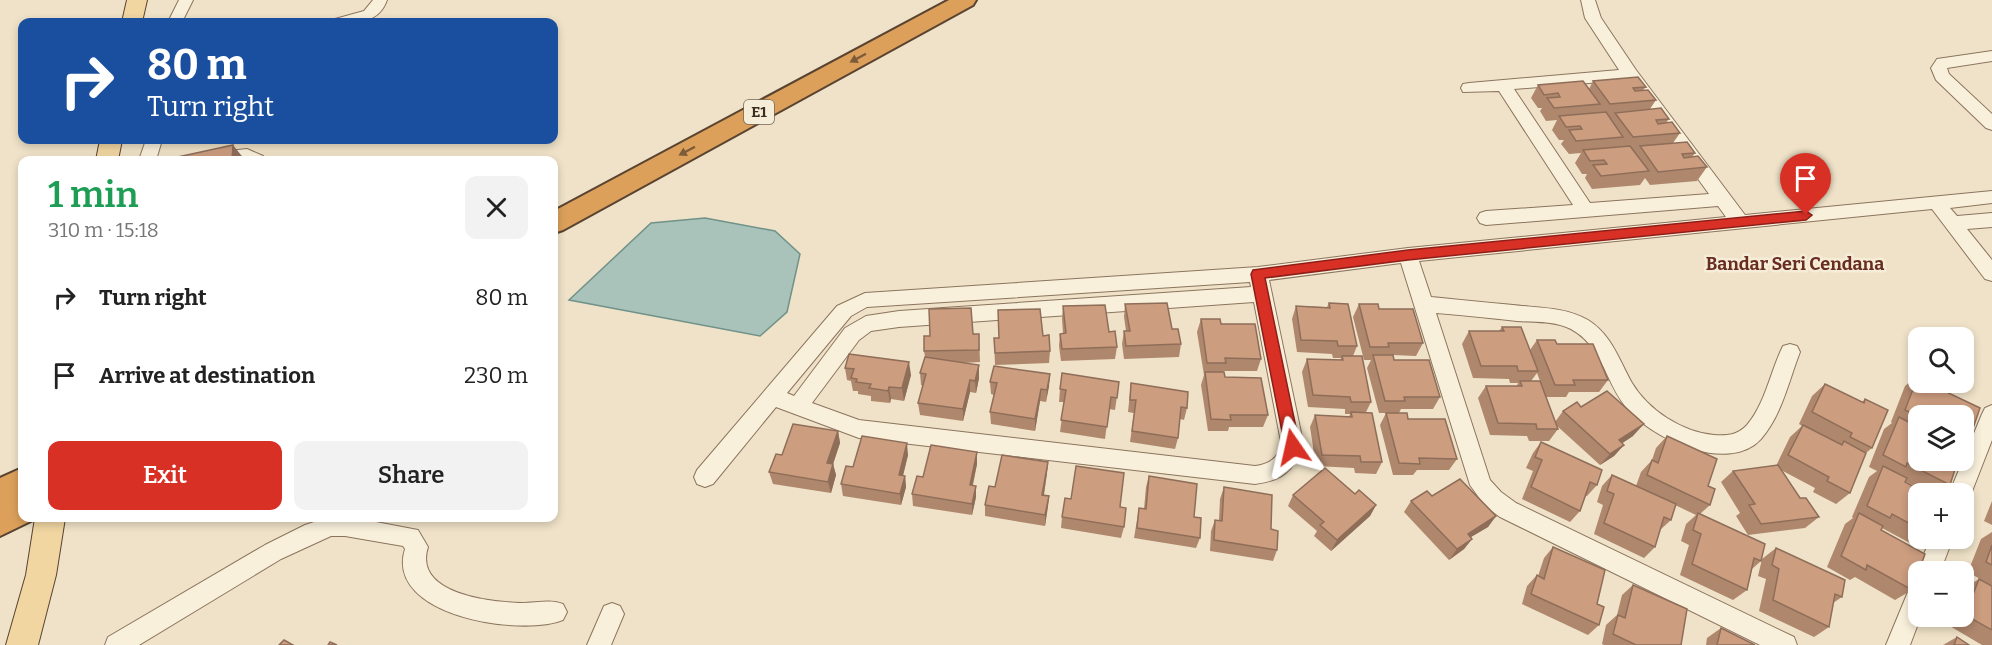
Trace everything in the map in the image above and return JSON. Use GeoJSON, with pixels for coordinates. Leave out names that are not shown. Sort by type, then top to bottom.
{"type":"FeatureCollection","features":[{"type":"Feature","properties":{"kind":"highway","name":"E1"},"geometry":{"type":"LineString","coordinates":[[558,199],[932,0]]}},
{"type":"Feature","properties":{"kind":"highway","name":"E1"},"geometry":{"type":"LineString","coordinates":[[558,221],[965,0]]}},
{"type":"Feature","properties":{"kind":"highway"},"geometry":{"type":"LineString","coordinates":[[0,494],[18,484]]}},
{"type":"Feature","properties":{"kind":"highway"},"geometry":{"type":"LineString","coordinates":[[0,521],[18,512]]}},
{"type":"Feature","properties":{"kind":"main road"},"geometry":{"type":"LineString","coordinates":[[133,18],[137,0]]}},
{"type":"Feature","properties":{"kind":"main road"},"geometry":{"type":"LineString","coordinates":[[22,645],[41,575],[49,522]]}},
{"type":"Feature","properties":{"kind":"street"},"geometry":{"type":"LineString","coordinates":[[177,18],[186,0]]}},
{"type":"Feature","properties":{"kind":"street"},"geometry":{"type":"LineString","coordinates":[[355,18],[370,14],[379,6],[380,0]]}},
{"type":"Feature","properties":{"kind":"street"},"geometry":{"type":"LineString","coordinates":[[1588,0],[1593,18],[1630,74],[1740,222]]}},
{"type":"Feature","properties":{"kind":"street"},"geometry":{"type":"LineString","coordinates":[[1992,56],[1942,63],[1939,68],[1942,76],[1992,124]]}},
{"type":"Feature","properties":{"kind":"street"},"geometry":{"type":"LineString","coordinates":[[1469,88],[1630,74]]}},
{"type":"Feature","properties":{"kind":"street"},"geometry":{"type":"LineString","coordinates":[[1503,85],[1585,209]]}},
{"type":"Feature","properties":{"kind":"street"},"geometry":{"type":"LineString","coordinates":[[798,407],[852,334],[866,324],[1260,284],[1408,255],[1992,197]]}},
{"type":"Feature","properties":{"kind":"street"},"geometry":{"type":"LineString","coordinates":[[1486,218],[1724,199]]}},
{"type":"Feature","properties":{"kind":"street"},"geometry":{"type":"LineString","coordinates":[[1937,203],[1992,274]]}},
{"type":"Feature","properties":{"kind":"street"},"geometry":{"type":"LineString","coordinates":[[1953,223],[1992,220]]}},
{"type":"Feature","properties":{"kind":"street"},"geometry":{"type":"LineString","coordinates":[[1408,255],[1481,485],[1493,499],[1508,510],[1785,645]]}},
{"type":"Feature","properties":{"kind":"street"},"geometry":{"type":"LineString","coordinates":[[705,477],[844,311],[858,302],[1260,284]]}},
{"type":"Feature","properties":{"kind":"street"},"geometry":{"type":"LineString","coordinates":[[772,396],[859,429],[1255,475],[1269,473],[1281,469],[1293,447],[1260,284]]}},
{"type":"Feature","properties":{"kind":"street"},"geometry":{"type":"LineString","coordinates":[[1425,304],[1554,316],[1578,324],[1595,335],[1632,401],[1653,420],[1680,435],[1710,444],[1736,444],[1750,436],[1761,422],[1790,352]]}},
{"type":"Feature","properties":{"kind":"street"},"geometry":{"type":"LineString","coordinates":[[1964,483],[1992,414]]}},
{"type":"Feature","properties":{"kind":"street"},"geometry":{"type":"LineString","coordinates":[[117,645],[273,552],[313,532],[331,526],[345,526],[410,537],[417,547],[414,565],[421,580],[439,597],[473,608],[529,615],[555,612]]}},
{"type":"Feature","properties":{"kind":"street"},"geometry":{"type":"LineString","coordinates":[[599,645],[612,614]]}},
{"type":"Feature","properties":{"kind":"street"},"geometry":{"type":"LineString","coordinates":[[1898,645],[1908,620]]}},
{"type":"Feature","properties":{"kind":"water"},"geometry":{"type":"Polygon","coordinates":[[[705,218],[775,231],[800,254],[787,312],[760,336],[569,300],[651,223],[705,218]]]}},
{"type":"Feature","properties":{"kind":"building"},"geometry":{"type":"Polygon","coordinates":[[[1638,77],[1646,87],[1633,88],[1635,91],[1648,90],[1656,100],[1610,104],[1593,81],[1638,77]]]}},
{"type":"Feature","properties":{"kind":"building"},"geometry":{"type":"Polygon","coordinates":[[[1583,81],[1600,104],[1554,108],[1547,98],[1560,97],[1558,93],[1544,95],[1538,85],[1583,81]]]}},
{"type":"Feature","properties":{"kind":"building"},"geometry":{"type":"Polygon","coordinates":[[[1661,108],[1669,119],[1656,120],[1658,124],[1672,122],[1680,133],[1633,137],[1615,113],[1661,108]]]}},
{"type":"Feature","properties":{"kind":"building"},"geometry":{"type":"Polygon","coordinates":[[[1606,112],[1623,137],[1576,141],[1569,130],[1582,129],[1580,126],[1566,127],[1559,116],[1606,112]]]}},
{"type":"Feature","properties":{"kind":"building"},"geometry":{"type":"Polygon","coordinates":[[[1687,142],[1695,153],[1682,154],[1684,158],[1698,156],[1707,167],[1658,172],[1640,146],[1687,142]]]}},
{"type":"Feature","properties":{"kind":"building"},"geometry":{"type":"Polygon","coordinates":[[[233,145],[232,156],[182,156],[233,145]]]}},
{"type":"Feature","properties":{"kind":"building"},"geometry":{"type":"Polygon","coordinates":[[[1630,146],[1649,171],[1601,176],[1593,165],[1607,164],[1604,160],[1590,161],[1583,150],[1630,146]]]}},
{"type":"Feature","properties":{"kind":"building"},"geometry":{"type":"Polygon","coordinates":[[[1167,303],[1172,329],[1178,329],[1181,344],[1126,346],[1124,331],[1130,331],[1125,304],[1167,303]]]}},
{"type":"Feature","properties":{"kind":"building"},"geometry":{"type":"Polygon","coordinates":[[[1329,303],[1348,304],[1357,346],[1338,346],[1337,341],[1301,340],[1296,306],[1330,308],[1329,303]]]}},
{"type":"Feature","properties":{"kind":"building"},"geometry":{"type":"Polygon","coordinates":[[[1359,304],[1378,304],[1379,309],[1413,309],[1423,343],[1388,343],[1389,347],[1370,347],[1359,304]]]}},
{"type":"Feature","properties":{"kind":"building"},"geometry":{"type":"Polygon","coordinates":[[[1105,305],[1109,332],[1115,331],[1117,347],[1062,349],[1060,334],[1066,333],[1063,306],[1105,305]]]}},
{"type":"Feature","properties":{"kind":"building"},"geometry":{"type":"Polygon","coordinates":[[[971,308],[973,334],[979,334],[979,350],[924,351],[924,336],[930,336],[929,309],[971,308]]]}},
{"type":"Feature","properties":{"kind":"building"},"geometry":{"type":"Polygon","coordinates":[[[1040,309],[1043,336],[1049,335],[1050,351],[995,353],[994,338],[999,338],[998,310],[1040,309]]]}},
{"type":"Feature","properties":{"kind":"building"},"geometry":{"type":"Polygon","coordinates":[[[1201,319],[1220,319],[1221,324],[1255,324],[1261,359],[1225,358],[1226,363],[1207,363],[1201,319]]]}},
{"type":"Feature","properties":{"kind":"building"},"geometry":{"type":"Polygon","coordinates":[[[1502,327],[1521,327],[1538,371],[1518,371],[1517,366],[1481,366],[1469,331],[1504,331],[1502,327]]]}},
{"type":"Feature","properties":{"kind":"building"},"geometry":{"type":"Polygon","coordinates":[[[1537,340],[1555,340],[1557,344],[1593,344],[1608,380],[1573,380],[1575,385],[1555,385],[1537,340]]]}},
{"type":"Feature","properties":{"kind":"building"},"geometry":{"type":"Polygon","coordinates":[[[849,354],[909,362],[902,388],[889,387],[888,391],[869,388],[871,384],[856,382],[857,379],[851,378],[854,369],[845,368],[849,354]]]}},
{"type":"Feature","properties":{"kind":"building"},"geometry":{"type":"Polygon","coordinates":[[[1373,355],[1393,355],[1394,360],[1429,360],[1440,397],[1404,397],[1405,401],[1385,401],[1373,355]]]}},
{"type":"Feature","properties":{"kind":"building"},"geometry":{"type":"Polygon","coordinates":[[[1342,356],[1362,356],[1371,402],[1351,402],[1350,397],[1313,395],[1307,359],[1343,360],[1342,356]]]}},
{"type":"Feature","properties":{"kind":"building"},"geometry":{"type":"Polygon","coordinates":[[[925,357],[979,365],[975,381],[970,380],[963,409],[918,403],[926,374],[920,373],[925,357]]]}},
{"type":"Feature","properties":{"kind":"building"},"geometry":{"type":"Polygon","coordinates":[[[994,366],[1050,374],[1047,390],[1041,389],[1035,419],[990,412],[997,383],[990,382],[994,366]]]}},
{"type":"Feature","properties":{"kind":"building"},"geometry":{"type":"Polygon","coordinates":[[[1205,372],[1224,372],[1225,377],[1261,378],[1268,415],[1230,415],[1231,420],[1211,419],[1205,372]]]}},
{"type":"Feature","properties":{"kind":"building"},"geometry":{"type":"Polygon","coordinates":[[[1062,373],[1119,382],[1117,398],[1111,397],[1107,427],[1061,420],[1066,390],[1060,389],[1062,373]]]}},
{"type":"Feature","properties":{"kind":"building"},"geometry":{"type":"Polygon","coordinates":[[[1520,381],[1540,381],[1558,429],[1537,429],[1536,424],[1498,423],[1486,386],[1522,386],[1520,381]]]}},
{"type":"Feature","properties":{"kind":"building"},"geometry":{"type":"Polygon","coordinates":[[[1131,383],[1188,392],[1187,408],[1181,407],[1178,438],[1132,431],[1136,400],[1130,400],[1131,383]]]}},
{"type":"Feature","properties":{"kind":"building"},"geometry":{"type":"Polygon","coordinates":[[[1825,384],[1864,403],[1865,399],[1888,410],[1872,448],[1850,437],[1852,433],[1812,412],[1825,384]]]}},
{"type":"Feature","properties":{"kind":"building"},"geometry":{"type":"Polygon","coordinates":[[[1607,391],[1644,424],[1619,440],[1624,445],[1610,454],[1563,411],[1577,402],[1581,407],[1607,391]]]}},
{"type":"Feature","properties":{"kind":"building"},"geometry":{"type":"Polygon","coordinates":[[[1912,393],[1948,393],[1974,405],[1908,405],[1908,411],[1905,410],[1912,393]]]}},
{"type":"Feature","properties":{"kind":"building"},"geometry":{"type":"Polygon","coordinates":[[[1974,405],[1980,408],[1974,425],[1974,405]]]}},
{"type":"Feature","properties":{"kind":"building"},"geometry":{"type":"Polygon","coordinates":[[[1351,412],[1372,413],[1382,462],[1361,462],[1360,456],[1322,455],[1315,415],[1352,417],[1351,412]]]}},
{"type":"Feature","properties":{"kind":"building"},"geometry":{"type":"Polygon","coordinates":[[[1386,413],[1407,413],[1408,419],[1445,419],[1457,459],[1419,458],[1420,464],[1399,463],[1386,413]]]}},
{"type":"Feature","properties":{"kind":"building"},"geometry":{"type":"Polygon","coordinates":[[[1899,417],[1908,422],[1908,464],[1906,467],[1883,455],[1899,417]]]}},
{"type":"Feature","properties":{"kind":"building"},"geometry":{"type":"Polygon","coordinates":[[[793,424],[838,431],[827,463],[833,464],[828,482],[769,472],[776,454],[782,455],[793,424]]]}},
{"type":"Feature","properties":{"kind":"building"},"geometry":{"type":"Polygon","coordinates":[[[1803,425],[1842,445],[1844,441],[1866,453],[1850,493],[1827,481],[1829,477],[1788,455],[1803,425]]]}},
{"type":"Feature","properties":{"kind":"building"},"geometry":{"type":"Polygon","coordinates":[[[862,436],[907,443],[899,475],[905,476],[900,494],[841,484],[846,466],[853,467],[862,436]]]}},
{"type":"Feature","properties":{"kind":"building"},"geometry":{"type":"Polygon","coordinates":[[[1667,436],[1717,459],[1708,486],[1715,489],[1710,505],[1647,475],[1652,460],[1658,463],[1667,436]]]}},
{"type":"Feature","properties":{"kind":"building"},"geometry":{"type":"Polygon","coordinates":[[[1541,442],[1602,470],[1597,485],[1590,482],[1580,511],[1531,487],[1542,460],[1535,457],[1541,442]]]}},
{"type":"Feature","properties":{"kind":"building"},"geometry":{"type":"Polygon","coordinates":[[[931,445],[977,452],[970,485],[976,486],[972,504],[912,494],[917,476],[923,477],[931,445]]]}},
{"type":"Feature","properties":{"kind":"building"},"geometry":{"type":"Polygon","coordinates":[[[1002,455],[1048,462],[1042,495],[1049,496],[1045,515],[985,505],[989,486],[995,487],[1002,455]]]}},
{"type":"Feature","properties":{"kind":"building"},"geometry":{"type":"Polygon","coordinates":[[[1778,465],[1800,498],[1806,498],[1819,517],[1761,524],[1749,505],[1755,504],[1733,471],[1778,465]]]}},
{"type":"Feature","properties":{"kind":"building"},"geometry":{"type":"Polygon","coordinates":[[[1076,466],[1124,473],[1120,507],[1126,508],[1124,527],[1062,517],[1065,498],[1071,499],[1076,466]]]}},
{"type":"Feature","properties":{"kind":"building"},"geometry":{"type":"Polygon","coordinates":[[[1883,466],[1907,478],[1905,482],[1908,484],[1908,523],[1892,514],[1890,518],[1867,506],[1883,466]]]}},
{"type":"Feature","properties":{"kind":"building"},"geometry":{"type":"Polygon","coordinates":[[[1325,468],[1355,494],[1359,490],[1376,505],[1337,540],[1320,525],[1324,522],[1293,495],[1325,468]]]}},
{"type":"Feature","properties":{"kind":"building"},"geometry":{"type":"Polygon","coordinates":[[[1923,471],[1954,471],[1951,483],[1923,471]]]}},
{"type":"Feature","properties":{"kind":"building"},"geometry":{"type":"Polygon","coordinates":[[[1612,475],[1676,504],[1671,520],[1664,517],[1655,547],[1604,523],[1614,494],[1607,491],[1612,475]]]}},
{"type":"Feature","properties":{"kind":"building"},"geometry":{"type":"Polygon","coordinates":[[[1149,476],[1197,484],[1194,517],[1201,518],[1200,538],[1137,528],[1139,508],[1146,509],[1149,476]]]}},
{"type":"Feature","properties":{"kind":"building"},"geometry":{"type":"Polygon","coordinates":[[[1460,479],[1496,516],[1468,534],[1472,539],[1457,549],[1411,501],[1427,491],[1432,496],[1460,479]]]}},
{"type":"Feature","properties":{"kind":"building"},"geometry":{"type":"Polygon","coordinates":[[[1224,487],[1272,495],[1271,529],[1278,531],[1277,550],[1214,540],[1215,520],[1222,521],[1224,487]]]}},
{"type":"Feature","properties":{"kind":"building"},"geometry":{"type":"Polygon","coordinates":[[[1698,513],[1765,544],[1761,561],[1754,558],[1747,590],[1692,564],[1701,534],[1693,530],[1698,513]]]}},
{"type":"Feature","properties":{"kind":"building"},"geometry":{"type":"Polygon","coordinates":[[[1859,513],[1883,526],[1881,530],[1908,545],[1908,549],[1916,549],[1925,554],[1922,561],[1908,561],[1908,588],[1867,565],[1866,570],[1841,556],[1859,513]]]}},
{"type":"Feature","properties":{"kind":"building"},"geometry":{"type":"Polygon","coordinates":[[[1992,545],[1992,565],[1986,562],[1992,545]]]}},
{"type":"Feature","properties":{"kind":"building"},"geometry":{"type":"Polygon","coordinates":[[[1553,547],[1605,570],[1597,604],[1604,607],[1599,625],[1531,594],[1537,575],[1544,579],[1553,547]]]}},
{"type":"Feature","properties":{"kind":"building"},"geometry":{"type":"Polygon","coordinates":[[[1776,548],[1845,580],[1842,597],[1835,594],[1829,627],[1773,600],[1779,569],[1772,565],[1776,548]]]}},
{"type":"Feature","properties":{"kind":"building"},"geometry":{"type":"Polygon","coordinates":[[[1979,579],[1992,586],[1992,630],[1974,620],[1974,592],[1979,579]]]}},
{"type":"Feature","properties":{"kind":"building"},"geometry":{"type":"Polygon","coordinates":[[[1633,585],[1687,609],[1681,645],[1636,645],[1613,634],[1618,615],[1625,618],[1633,585]]]}},
{"type":"Feature","properties":{"kind":"building"},"geometry":{"type":"Polygon","coordinates":[[[1721,628],[1755,645],[1717,645],[1721,628]]]}},
{"type":"Feature","properties":{"kind":"building"},"geometry":{"type":"Polygon","coordinates":[[[1957,637],[1969,645],[1954,645],[1957,637]]]}},
{"type":"Feature","properties":{"kind":"building"},"geometry":{"type":"Polygon","coordinates":[[[284,640],[293,645],[279,645],[284,640]]]}},
{"type":"Feature","properties":{"kind":"district","name":"Bandar Seri Cendana"},"geometry":{"type":"Point","coordinates":[1795,264]}},
{"type":"Feature","properties":{"kind":"route"},"geometry":{"type":"LineString","coordinates":[[1293,447],[1258,274],[1408,255],[1806,215]]}}]}
